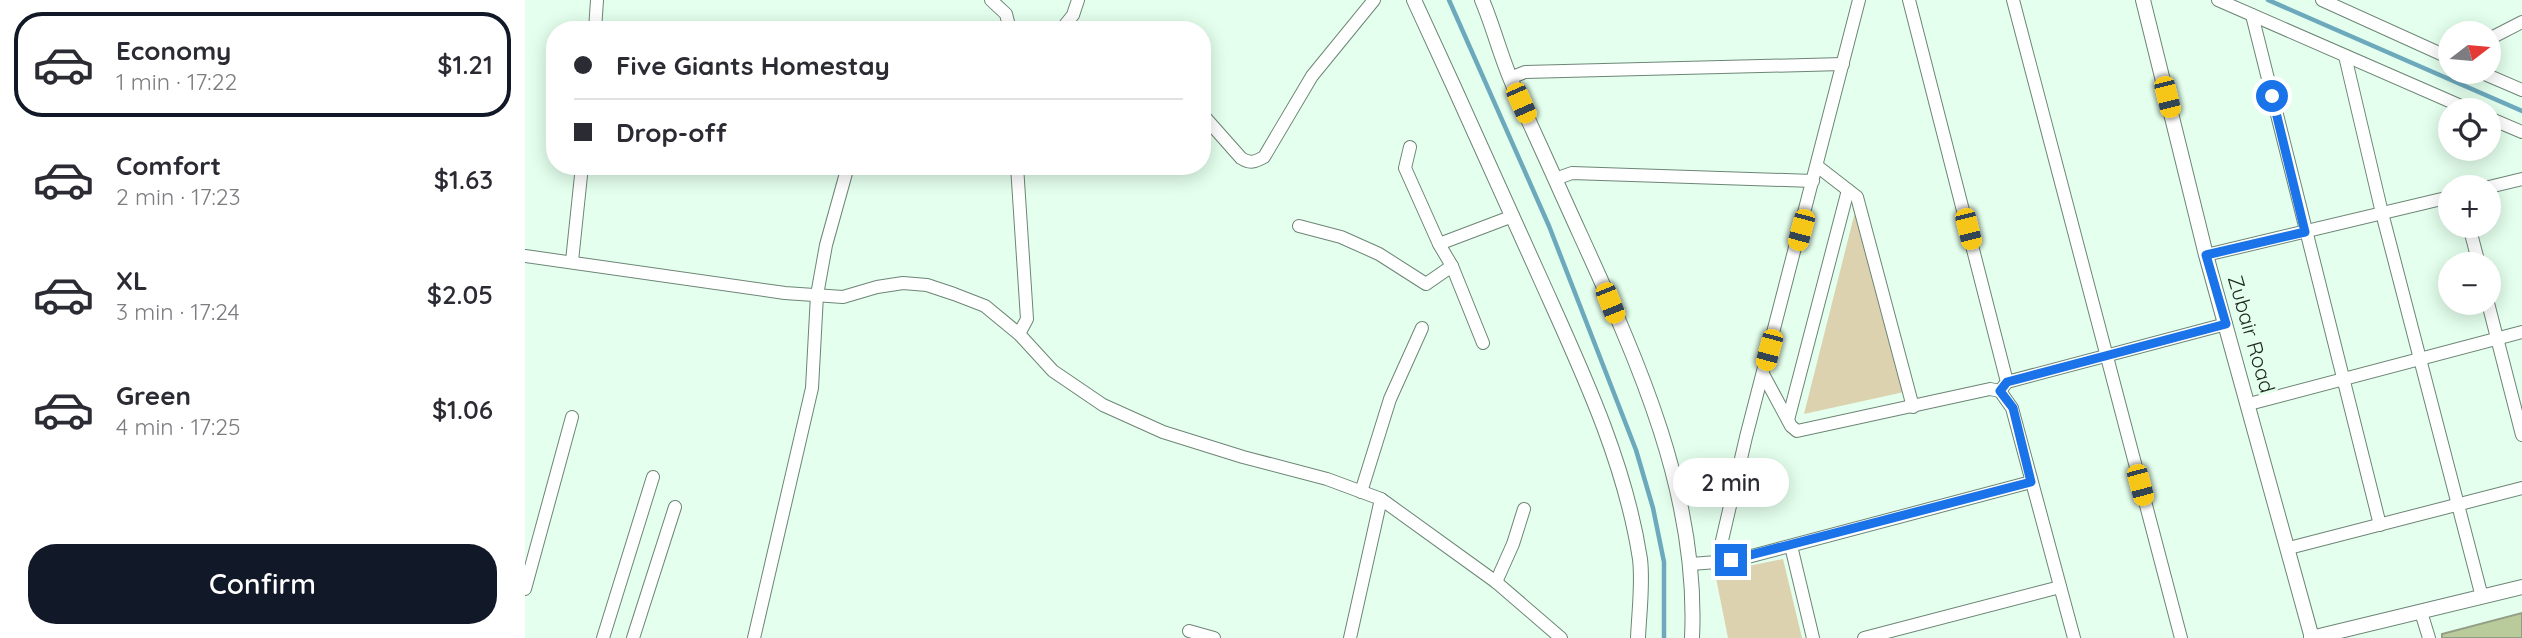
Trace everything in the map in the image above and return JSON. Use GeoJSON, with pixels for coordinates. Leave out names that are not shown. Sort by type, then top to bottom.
{"type":"FeatureCollection","features":[{"type":"Feature","properties":{"kind":"street"},"geometry":{"type":"LineString","coordinates":[[596,21],[597,0]]}},
{"type":"Feature","properties":{"kind":"street"},"geometry":{"type":"LineString","coordinates":[[991,0],[1006,14],[1008,21]]}},
{"type":"Feature","properties":{"kind":"street"},"geometry":{"type":"LineString","coordinates":[[1068,21],[1073,15],[1077,0]]}},
{"type":"Feature","properties":{"kind":"street"},"geometry":{"type":"LineString","coordinates":[[1211,124],[1241,158],[1255,162],[1264,157],[1312,76],[1374,0]]}},
{"type":"Feature","properties":{"kind":"street"},"geometry":{"type":"LineString","coordinates":[[1414,0],[1585,378],[1618,470],[1640,561],[1638,638]]}},
{"type":"Feature","properties":{"kind":"street"},"geometry":{"type":"LineString","coordinates":[[1482,0],[1510,78],[1601,283],[1666,444],[1680,498],[1691,564],[1692,638]]}},
{"type":"Feature","properties":{"kind":"street"},"geometry":{"type":"LineString","coordinates":[[1717,562],[1859,0]]}},
{"type":"Feature","properties":{"kind":"street"},"geometry":{"type":"LineString","coordinates":[[1909,0],[2004,386],[2013,408],[2074,638]]}},
{"type":"Feature","properties":{"kind":"street"},"geometry":{"type":"LineString","coordinates":[[2013,0],[2181,638]]}},
{"type":"Feature","properties":{"kind":"street","name":"Zubair Road"},"geometry":{"type":"LineString","coordinates":[[2143,0],[2206,255],[2312,638]]}},
{"type":"Feature","properties":{"kind":"street"},"geometry":{"type":"LineString","coordinates":[[2218,0],[2442,98]]}},
{"type":"Feature","properties":{"kind":"street"},"geometry":{"type":"LineString","coordinates":[[2322,0],[2438,53]]}},
{"type":"Feature","properties":{"kind":"street"},"geometry":{"type":"LineString","coordinates":[[2252,15],[2380,525]]}},
{"type":"Feature","properties":{"kind":"street"},"geometry":{"type":"LineString","coordinates":[[2501,33],[2522,22]]}},
{"type":"Feature","properties":{"kind":"street"},"geometry":{"type":"LineString","coordinates":[[2345,56],[2382,213],[2482,597]]}},
{"type":"Feature","properties":{"kind":"street"},"geometry":{"type":"LineString","coordinates":[[1510,78],[1525,72],[1843,64]]}},
{"type":"Feature","properties":{"kind":"street"},"geometry":{"type":"LineString","coordinates":[[2501,81],[2522,90]]}},
{"type":"Feature","properties":{"kind":"street"},"geometry":{"type":"LineString","coordinates":[[2501,123],[2522,132]]}},
{"type":"Feature","properties":{"kind":"street"},"geometry":{"type":"LineString","coordinates":[[1410,147],[1405,168],[1451,266],[1483,344]]}},
{"type":"Feature","properties":{"kind":"street"},"geometry":{"type":"LineString","coordinates":[[1817,166],[1857,197],[1913,407]]}},
{"type":"Feature","properties":{"kind":"street"},"geometry":{"type":"LineString","coordinates":[[1555,179],[1572,173],[1813,181]]}},
{"type":"Feature","properties":{"kind":"street"},"geometry":{"type":"LineString","coordinates":[[572,261],[581,175]]}},
{"type":"Feature","properties":{"kind":"street"},"geometry":{"type":"LineString","coordinates":[[754,638],[812,388],[817,295],[826,245],[845,175]]}},
{"type":"Feature","properties":{"kind":"street"},"geometry":{"type":"LineString","coordinates":[[1018,175],[1027,318],[1019,334]]}},
{"type":"Feature","properties":{"kind":"street"},"geometry":{"type":"LineString","coordinates":[[2501,184],[2522,179]]}},
{"type":"Feature","properties":{"kind":"street"},"geometry":{"type":"LineString","coordinates":[[1788,420],[1848,190]]}},
{"type":"Feature","properties":{"kind":"street"},"geometry":{"type":"LineString","coordinates":[[2206,255],[2438,200]]}},
{"type":"Feature","properties":{"kind":"street"},"geometry":{"type":"LineString","coordinates":[[1439,244],[1513,216]]}},
{"type":"Feature","properties":{"kind":"street"},"geometry":{"type":"LineString","coordinates":[[1299,226],[1341,237],[1379,254],[1426,284],[1451,266]]}},
{"type":"Feature","properties":{"kind":"street"},"geometry":{"type":"LineString","coordinates":[[525,256],[785,293],[843,297],[903,283],[927,285],[985,306],[1019,334],[1053,371],[1103,405],[1163,432],[1327,479],[1381,499],[1496,582],[1561,638]]}},
{"type":"Feature","properties":{"kind":"street"},"geometry":{"type":"LineString","coordinates":[[2491,315],[2522,435]]}},
{"type":"Feature","properties":{"kind":"street"},"geometry":{"type":"LineString","coordinates":[[1763,374],[1797,431],[2004,386],[2226,324]]}},
{"type":"Feature","properties":{"kind":"street"},"geometry":{"type":"LineString","coordinates":[[1361,492],[1390,399],[1422,328]]}},
{"type":"Feature","properties":{"kind":"street"},"geometry":{"type":"LineString","coordinates":[[2249,404],[2522,332]]}},
{"type":"Feature","properties":{"kind":"street"},"geometry":{"type":"LineString","coordinates":[[525,589],[572,417]]}},
{"type":"Feature","properties":{"kind":"street"},"geometry":{"type":"LineString","coordinates":[[603,638],[653,477]]}},
{"type":"Feature","properties":{"kind":"street"},"geometry":{"type":"LineString","coordinates":[[1691,564],[1745,558],[2031,482]]}},
{"type":"Feature","properties":{"kind":"street"},"geometry":{"type":"LineString","coordinates":[[2289,548],[2522,488]]}},
{"type":"Feature","properties":{"kind":"street"},"geometry":{"type":"LineString","coordinates":[[1350,638],[1381,499]]}},
{"type":"Feature","properties":{"kind":"street"},"geometry":{"type":"LineString","coordinates":[[633,638],[675,507]]}},
{"type":"Feature","properties":{"kind":"street"},"geometry":{"type":"LineString","coordinates":[[1496,582],[1513,544],[1524,509]]}},
{"type":"Feature","properties":{"kind":"street"},"geometry":{"type":"LineString","coordinates":[[1791,546],[1813,638]]}},
{"type":"Feature","properties":{"kind":"street"},"geometry":{"type":"LineString","coordinates":[[1864,638],[2060,587]]}},
{"type":"Feature","properties":{"kind":"street"},"geometry":{"type":"LineString","coordinates":[[2312,638],[2522,587]]}},
{"type":"Feature","properties":{"kind":"street"},"geometry":{"type":"LineString","coordinates":[[2421,612],[2429,638]]}},
{"type":"Feature","properties":{"kind":"street"},"geometry":{"type":"LineString","coordinates":[[1189,631],[1214,638]]}},
{"type":"Feature","properties":{"kind":"shaded area"},"geometry":{"type":"Polygon","coordinates":[[[1856,208],[1904,392],[1804,414],[1856,208]]]}},
{"type":"Feature","properties":{"kind":"shaded area"},"geometry":{"type":"Polygon","coordinates":[[[1783,559],[1802,638],[1728,638],[1715,573],[1783,559]]]}},
{"type":"Feature","properties":{"kind":"building"},"geometry":{"type":"Polygon","coordinates":[[[2522,613],[2522,638],[2442,638],[2442,634],[2522,613]]]}},
{"type":"Feature","properties":{"kind":"waterway"},"geometry":{"type":"LineString","coordinates":[[1449,0],[1549,226],[1636,450],[1653,508],[1664,562],[1664,638]]}},
{"type":"Feature","properties":{"kind":"waterway"},"geometry":{"type":"LineString","coordinates":[[2268,0],[2522,111]]}},
{"type":"Feature","properties":{"kind":"route"},"geometry":{"type":"LineString","coordinates":[[1731,560],[2031,482],[2013,408],[2000,391],[2007,382],[2226,324],[2206,255],[2305,232],[2272,96]]}}]}
